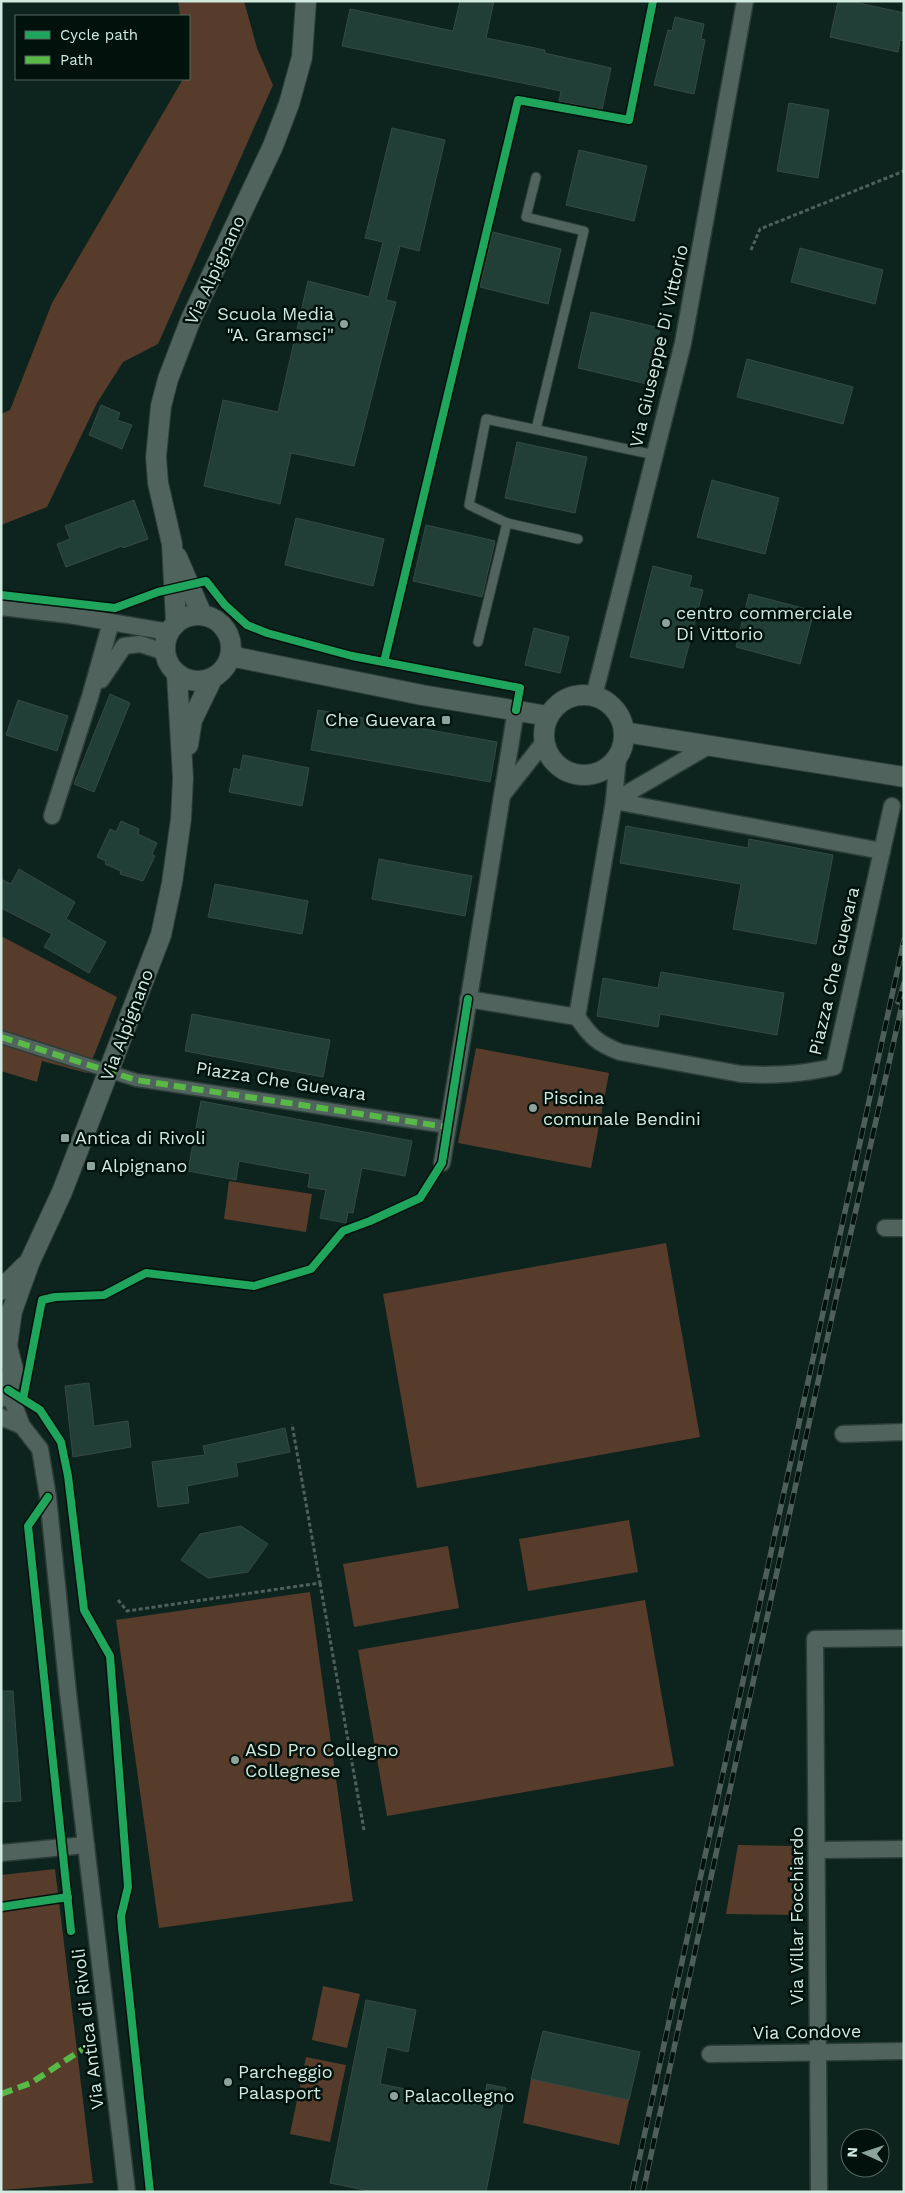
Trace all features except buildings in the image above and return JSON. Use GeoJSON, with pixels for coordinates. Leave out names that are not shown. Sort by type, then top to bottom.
{"type":"FeatureCollection","features":[{"type":"Feature","properties":{"kind":"street","name":"Via Alpignano"},"geometry":{"type":"LineString","coordinates":[[202,615],[172,544],[158,483],[156,466],[161,406],[168,379],[191,319],[273,146],[302,57],[306,1]]}},
{"type":"Feature","properties":{"kind":"street","name":"Via Giuseppe Di Vittorio"},"geometry":{"type":"LineString","coordinates":[[594,696],[683,344],[745,1]]}},
{"type":"Feature","properties":{"kind":"street","name":"Via Alpignano"},"geometry":{"type":"LineString","coordinates":[[172,544],[173,627]]}},
{"type":"Feature","properties":{"kind":"street"},"geometry":{"type":"LineString","coordinates":[[1,607],[111,622],[173,627]]}},
{"type":"Feature","properties":{"kind":"street"},"geometry":{"type":"LineString","coordinates":[[202,615],[214,619],[225,629],[231,642],[230,656],[223,671],[212,679],[195,682],[177,674],[170,666],[165,652],[173,627],[186,617],[202,615]]}},
{"type":"Feature","properties":{"kind":"street"},"geometry":{"type":"LineString","coordinates":[[52,816],[90,697],[111,622]]}},
{"type":"Feature","properties":{"kind":"street"},"geometry":{"type":"LineString","coordinates":[[90,697],[112,661],[124,646],[140,644],[165,652]]}},
{"type":"Feature","properties":{"kind":"street"},"geometry":{"type":"LineString","coordinates":[[230,656],[422,695],[548,716]]}},
{"type":"Feature","properties":{"kind":"street","name":"Via Alpignano"},"geometry":{"type":"LineString","coordinates":[[177,674],[183,778]]}},
{"type":"Feature","properties":{"kind":"street","name":"Via Alpignano"},"geometry":{"type":"LineString","coordinates":[[4,1343],[12,1311],[30,1261],[62,1192],[161,935],[172,883],[181,819],[183,778],[192,720],[212,679]]}},
{"type":"Feature","properties":{"kind":"street"},"geometry":{"type":"LineString","coordinates":[[468,999],[578,1017],[614,801],[618,755],[624,732],[618,715],[610,705],[594,696],[581,695],[564,700],[548,716],[543,733],[546,749],[554,763],[568,772],[588,775],[605,769],[618,755]]}},
{"type":"Feature","properties":{"kind":"street"},"geometry":{"type":"LineString","coordinates":[[442,1163],[516,710]]}},
{"type":"Feature","properties":{"kind":"street"},"geometry":{"type":"LineString","coordinates":[[624,732],[831,763],[904,777]]}},
{"type":"Feature","properties":{"kind":"street"},"geometry":{"type":"LineString","coordinates":[[502,795],[544,741]]}},
{"type":"Feature","properties":{"kind":"street"},"geometry":{"type":"LineString","coordinates":[[614,801],[710,745]]}},
{"type":"Feature","properties":{"kind":"street"},"geometry":{"type":"LineString","coordinates":[[614,801],[882,852]]}},
{"type":"Feature","properties":{"kind":"street","name":"Piazza Che Guevara"},"geometry":{"type":"LineString","coordinates":[[578,1017],[591,1037],[603,1046],[620,1052],[742,1074],[789,1076],[834,1067],[892,806]]}},
{"type":"Feature","properties":{"kind":"street","name":"Piazza Che Guevara"},"geometry":{"type":"LineString","coordinates":[[1,1037],[110,1070],[136,1080],[448,1126]]}},
{"type":"Feature","properties":{"kind":"street"},"geometry":{"type":"LineString","coordinates":[[884,1228],[904,1228]]}},
{"type":"Feature","properties":{"kind":"street"},"geometry":{"type":"LineString","coordinates":[[1,1290],[30,1261]]}},
{"type":"Feature","properties":{"kind":"street"},"geometry":{"type":"LineString","coordinates":[[4,1343],[13,1369],[5,1393],[22,1426]]}},
{"type":"Feature","properties":{"kind":"street"},"geometry":{"type":"LineString","coordinates":[[1,1417],[22,1426]]}},
{"type":"Feature","properties":{"kind":"street","name":"Via Antica di Rivoli"},"geometry":{"type":"LineString","coordinates":[[22,1426],[40,1449],[48,1497],[86,1845],[129,2188]]}},
{"type":"Feature","properties":{"kind":"street"},"geometry":{"type":"LineString","coordinates":[[843,1434],[904,1432]]}},
{"type":"Feature","properties":{"kind":"street","name":"Via Villar Focchiardo"},"geometry":{"type":"LineString","coordinates":[[819,2192],[815,1639],[904,1638]]}},
{"type":"Feature","properties":{"kind":"street"},"geometry":{"type":"LineString","coordinates":[[1,1853],[86,1845]]}},
{"type":"Feature","properties":{"kind":"street"},"geometry":{"type":"LineString","coordinates":[[817,1850],[904,1849]]}},
{"type":"Feature","properties":{"kind":"street","name":"Via Condove"},"geometry":{"type":"LineString","coordinates":[[710,2054],[904,2051]]}},
{"type":"Feature","properties":{"kind":"lane"},"geometry":{"type":"LineString","coordinates":[[536,177],[526,217],[584,231],[536,430]]}},
{"type":"Feature","properties":{"kind":"lane"},"geometry":{"type":"LineString","coordinates":[[578,539],[507,523],[469,505],[486,419],[655,455]]}},
{"type":"Feature","properties":{"kind":"lane"},"geometry":{"type":"LineString","coordinates":[[478,642],[507,523]]}},
{"type":"Feature","properties":{"kind":"path"},"geometry":{"type":"LineString","coordinates":[[751,250],[760,229],[904,172]]}},
{"type":"Feature","properties":{"kind":"path"},"geometry":{"type":"LineString","coordinates":[[292,1424],[364,1830]]}},
{"type":"Feature","properties":{"kind":"path"},"geometry":{"type":"LineString","coordinates":[[118,1600],[127,1611],[320,1583]]}},
{"type":"Feature","properties":{"kind":"shaded area"},"geometry":{"type":"Polygon","coordinates":[[[178,1],[244,1],[257,48],[273,85],[158,344],[123,362],[97,403],[47,507],[1,525],[1,414],[10,410],[52,303],[182,80],[190,80],[190,15],[180,15],[178,1]]]}},
{"type":"Feature","properties":{"kind":"shaded area"},"geometry":{"type":"Polygon","coordinates":[[[1,936],[117,997],[87,1073],[42,1061],[37,1082],[1,1071],[1,936]]]}},
{"type":"Feature","properties":{"kind":"shaded area","name":"Piscina comunale Bendini"},"geometry":{"type":"Polygon","coordinates":[[[476,1048],[609,1073],[591,1168],[458,1143],[476,1048]]]}},
{"type":"Feature","properties":{"kind":"shaded area"},"geometry":{"type":"Polygon","coordinates":[[[229,1181],[312,1194],[306,1232],[224,1219],[229,1181]]]}},
{"type":"Feature","properties":{"kind":"shaded area"},"geometry":{"type":"Polygon","coordinates":[[[666,1243],[700,1437],[417,1488],[383,1294],[666,1243]]]}},
{"type":"Feature","properties":{"kind":"shaded area"},"geometry":{"type":"Polygon","coordinates":[[[629,1520],[638,1572],[528,1591],[519,1539],[629,1520]]]}},
{"type":"Feature","properties":{"kind":"shaded area"},"geometry":{"type":"Polygon","coordinates":[[[448,1546],[459,1608],[354,1627],[343,1564],[448,1546]]]}},
{"type":"Feature","properties":{"kind":"shaded area","name":"ASD Pro Collegno Collegnese"},"geometry":{"type":"Polygon","coordinates":[[[310,1592],[353,1901],[159,1928],[116,1620],[310,1592]]]}},
{"type":"Feature","properties":{"kind":"shaded area"},"geometry":{"type":"Polygon","coordinates":[[[645,1600],[674,1766],[387,1816],[358,1650],[645,1600]]]}},
{"type":"Feature","properties":{"kind":"shaded area"},"geometry":{"type":"Polygon","coordinates":[[[738,1845],[798,1846],[800,1915],[726,1914],[738,1845]]]}},
{"type":"Feature","properties":{"kind":"shaded area"},"geometry":{"type":"Polygon","coordinates":[[[55,1869],[93,2183],[1,2190],[1,1875],[55,1869]]]}},
{"type":"Feature","properties":{"kind":"shaded area"},"geometry":{"type":"Polygon","coordinates":[[[323,1986],[360,1994],[347,2048],[312,2040],[323,1986]]]}},
{"type":"Feature","properties":{"kind":"shaded area"},"geometry":{"type":"Polygon","coordinates":[[[306,2057],[346,2065],[330,2142],[290,2134],[306,2057]]]}},
{"type":"Feature","properties":{"kind":"shaded area"},"geometry":{"type":"Polygon","coordinates":[[[531,2079],[629,2100],[619,2145],[523,2123],[531,2079]]]}},
{"type":"Feature","properties":{"kind":"railway"},"geometry":{"type":"LineString","coordinates":[[632,2192],[904,940]]}},
{"type":"Feature","properties":{"kind":"railway"},"geometry":{"type":"LineString","coordinates":[[898,1002],[904,983]]}},
{"type":"Feature","properties":{"kind":"railway"},"geometry":{"type":"LineString","coordinates":[[643,2192],[835,1303],[904,996]]}},
{"type":"Feature","properties":{"kind":"marked path"},"geometry":{"type":"LineString","coordinates":[[1,1037],[136,1080],[447,1127]]}},
{"type":"Feature","properties":{"kind":"marked path"},"geometry":{"type":"LineString","coordinates":[[1,2094],[31,2083],[86,2047]]}},
{"type":"Feature","properties":{"kind":"cycle path"},"geometry":{"type":"LineString","coordinates":[[384,662],[518,100],[629,120],[653,1]]}},
{"type":"Feature","properties":{"kind":"cycle path"},"geometry":{"type":"LineString","coordinates":[[1,595],[115,608],[158,592],[206,581],[225,605],[247,625],[267,633],[352,656],[520,688],[516,710]]}},
{"type":"Feature","properties":{"kind":"cycle path"},"geometry":{"type":"LineString","coordinates":[[23,1399],[42,1300],[55,1297],[104,1295],[146,1273],[254,1286],[311,1269],[343,1231],[420,1198],[442,1163],[468,999]]}},
{"type":"Feature","properties":{"kind":"cycle path"},"geometry":{"type":"LineString","coordinates":[[8,1390],[40,1410],[61,1442],[68,1476],[84,1610],[110,1656],[128,1887],[121,1916],[150,2192]]}},
{"type":"Feature","properties":{"kind":"cycle path"},"geometry":{"type":"LineString","coordinates":[[48,1497],[28,1526],[71,1931]]}},
{"type":"Feature","properties":{"kind":"cycle path"},"geometry":{"type":"LineString","coordinates":[[1,1907],[68,1897]]}},
{"type":"Feature","properties":{"kind":"place","name":"Scuola Media \"A. Gramsci\""},"geometry":{"type":"Point","coordinates":[344,324]}},
{"type":"Feature","properties":{"kind":"place","name":"centro commerciale Di Vittorio"},"geometry":{"type":"Point","coordinates":[666,623]}},
{"type":"Feature","properties":{"kind":"place","name":"Che Guevara"},"geometry":{"type":"Point","coordinates":[446,720]}},
{"type":"Feature","properties":{"kind":"place","name":"Piscina comunale Bendini"},"geometry":{"type":"Point","coordinates":[533,1108]}},
{"type":"Feature","properties":{"kind":"place","name":"Antica di Rivoli"},"geometry":{"type":"Point","coordinates":[65,1138]}},
{"type":"Feature","properties":{"kind":"place","name":"Alpignano"},"geometry":{"type":"Point","coordinates":[91,1166]}},
{"type":"Feature","properties":{"kind":"place","name":"ASD Pro Collegno Collegnese"},"geometry":{"type":"Point","coordinates":[235,1760]}},
{"type":"Feature","properties":{"kind":"place","name":"Parcheggio Palasport"},"geometry":{"type":"Point","coordinates":[228,2082]}},
{"type":"Feature","properties":{"kind":"place","name":"Palacollegno"},"geometry":{"type":"Point","coordinates":[394,2096]}}]}
